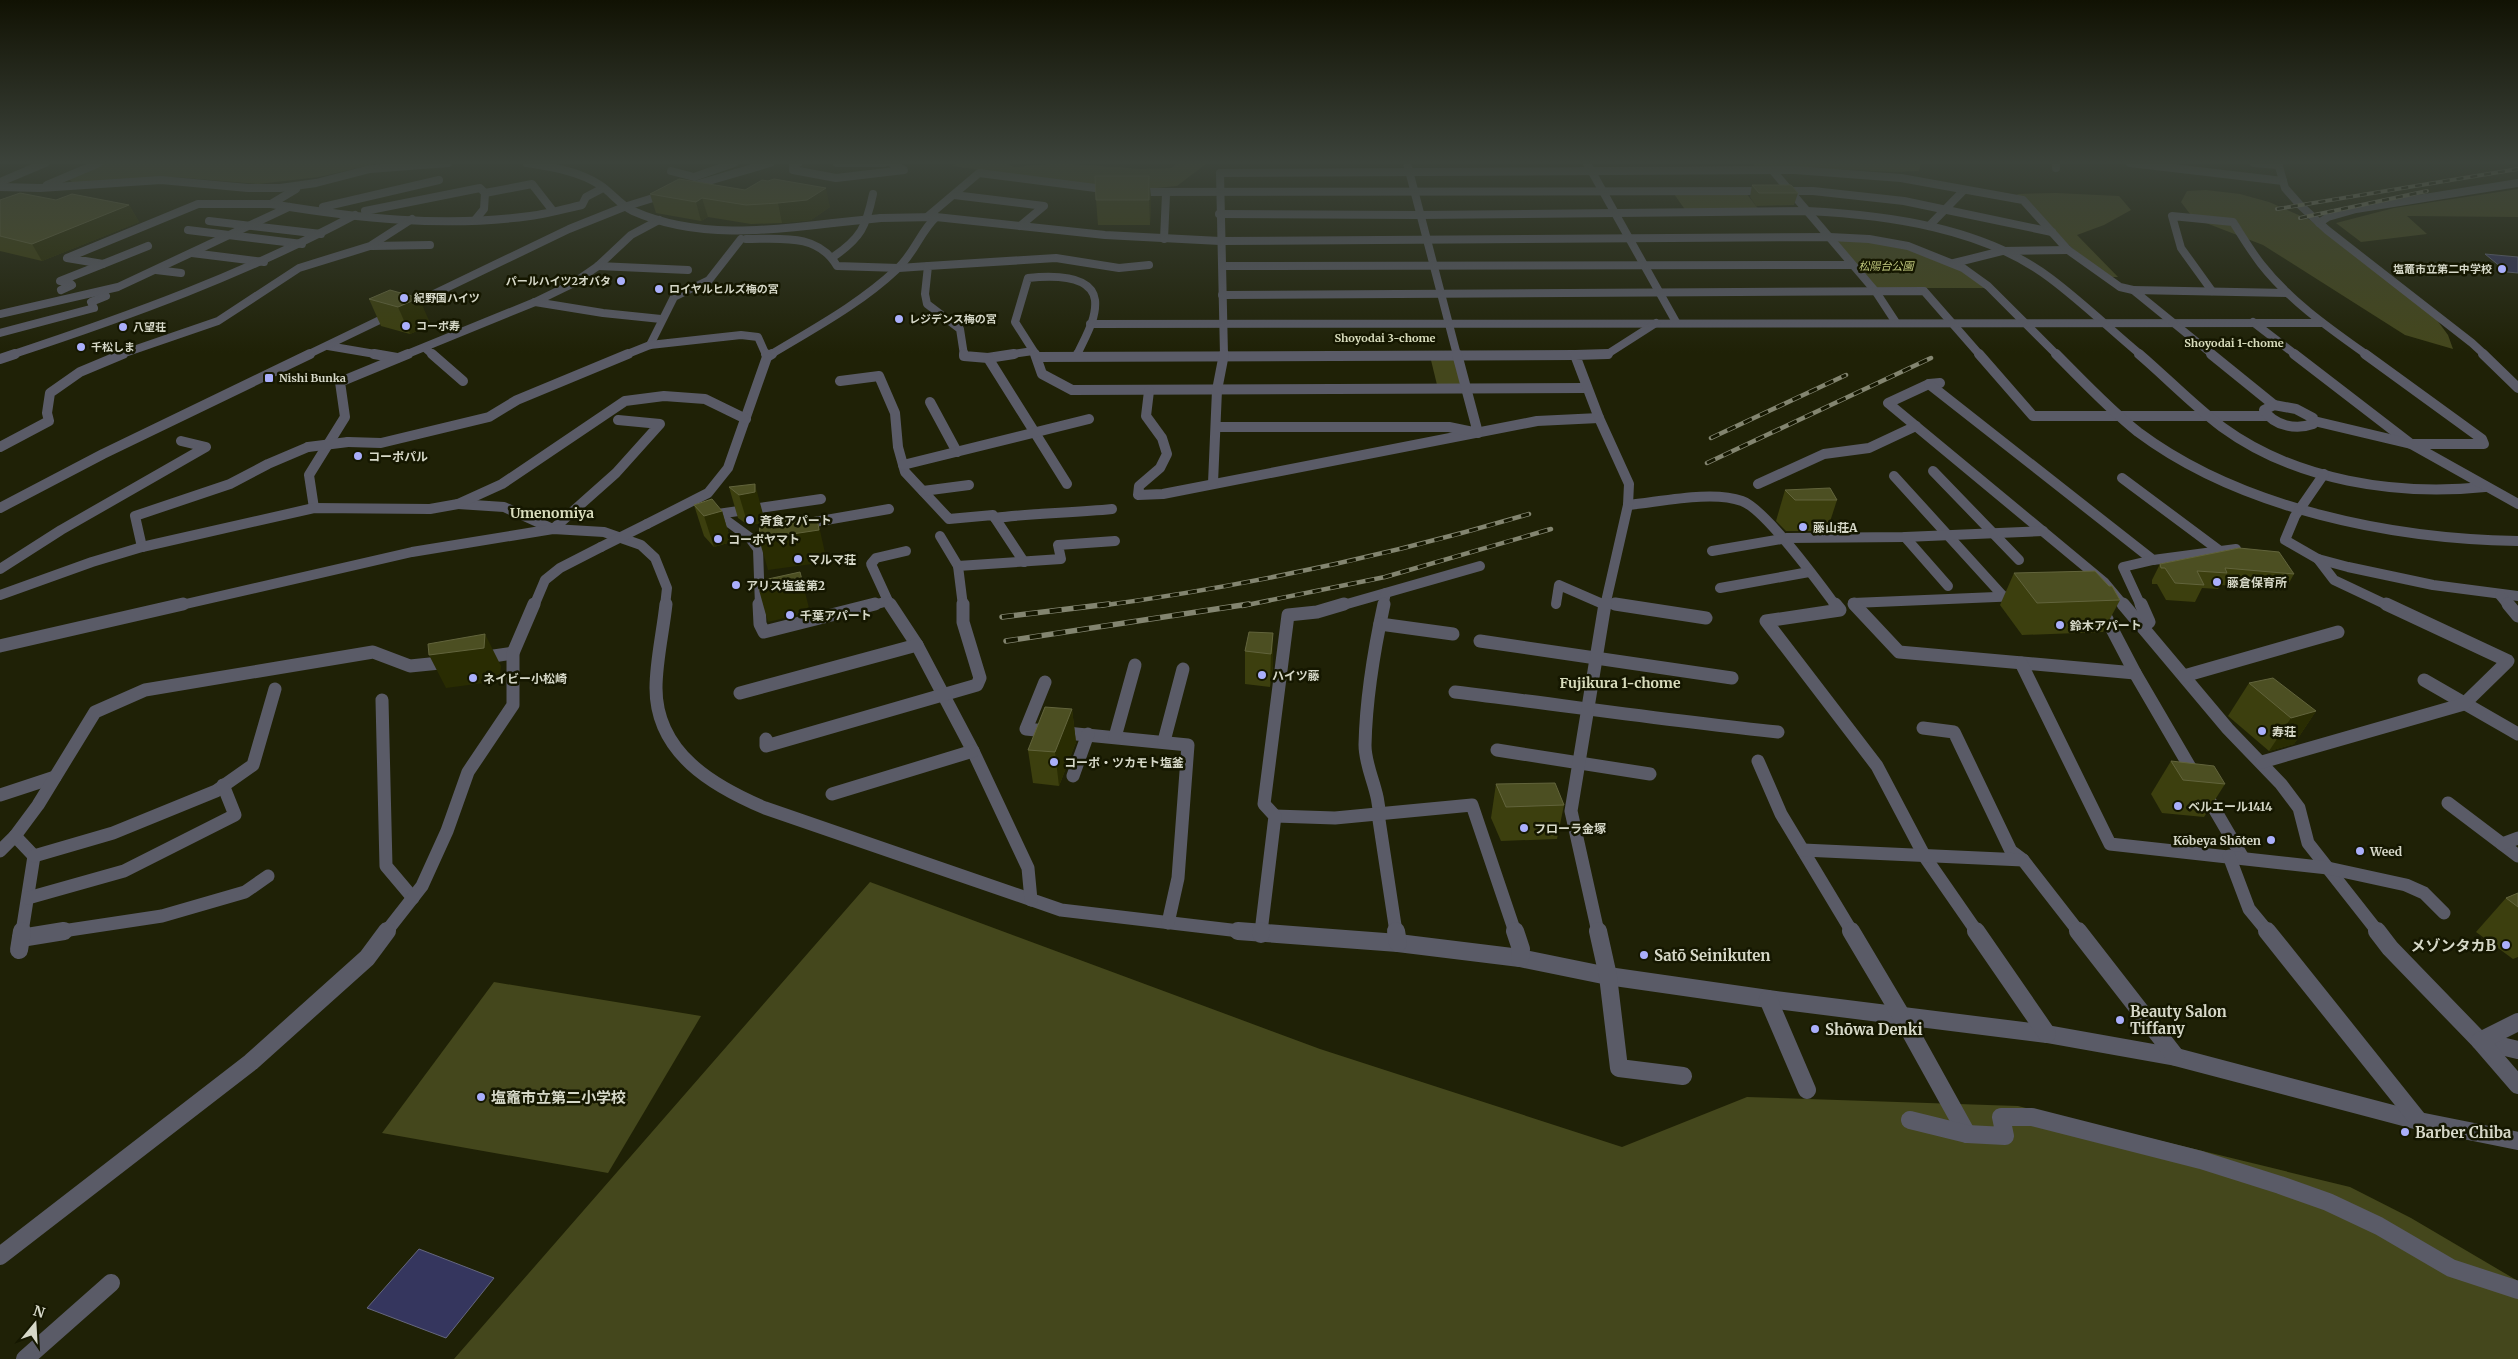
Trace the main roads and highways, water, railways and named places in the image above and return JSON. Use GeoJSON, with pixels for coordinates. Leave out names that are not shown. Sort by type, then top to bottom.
{"type":"FeatureCollection","features":[{"type":"Feature","properties":{"kind":"water"},"geometry":{"type":"Polygon","coordinates":[[[2485,254],[2518,257],[2518,273],[2507,272],[2485,254]]]}},
{"type":"Feature","properties":{"kind":"water"},"geometry":{"type":"Polygon","coordinates":[[[419,1249],[494,1278],[446,1338],[367,1308],[419,1249]]]}},
{"type":"Feature","properties":{"kind":"railway"},"geometry":{"type":"LineString","coordinates":[[1707,463],[1931,358]]}},
{"type":"Feature","properties":{"kind":"railway"},"geometry":{"type":"LineString","coordinates":[[1711,438],[1846,375]]}},
{"type":"Feature","properties":{"kind":"railway"},"geometry":{"type":"LineString","coordinates":[[1099,606],[1208,589],[1316,568],[1423,543],[1529,514]]}},
{"type":"Feature","properties":{"kind":"railway"},"geometry":{"type":"LineString","coordinates":[[1242,606],[1385,577],[1551,529]]}},
{"type":"Feature","properties":{"kind":"railway"},"geometry":{"type":"LineString","coordinates":[[1002,617],[1109,604]]}},
{"type":"Feature","properties":{"kind":"railway"},"geometry":{"type":"LineString","coordinates":[[1006,641],[1249,604]]}},
{"type":"Feature","properties":{"kind":"place","name":"塩竈市立第二中学校"},"geometry":{"type":"Point","coordinates":[2502,269]}},
{"type":"Feature","properties":{"kind":"place","name":"パールハイツ2オバタ"},"geometry":{"type":"Point","coordinates":[621,281]}},
{"type":"Feature","properties":{"kind":"place","name":"ロイヤルヒルズ梅の宮"},"geometry":{"type":"Point","coordinates":[659,289]}},
{"type":"Feature","properties":{"kind":"place","name":"紀野国ハイツ"},"geometry":{"type":"Point","coordinates":[404,298]}},
{"type":"Feature","properties":{"kind":"place","name":"レジデンス梅の宮"},"geometry":{"type":"Point","coordinates":[899,319]}},
{"type":"Feature","properties":{"kind":"place","name":"コーポ寿"},"geometry":{"type":"Point","coordinates":[406,326]}},
{"type":"Feature","properties":{"kind":"place","name":"八望荘"},"geometry":{"type":"Point","coordinates":[123,327]}},
{"type":"Feature","properties":{"kind":"place","name":"千松しま"},"geometry":{"type":"Point","coordinates":[81,347]}},
{"type":"Feature","properties":{"kind":"place","name":"Nishi Bunka"},"geometry":{"type":"Point","coordinates":[269,378]}},
{"type":"Feature","properties":{"kind":"place","name":"コーポパル"},"geometry":{"type":"Point","coordinates":[358,456]}},
{"type":"Feature","properties":{"kind":"place","name":"斉食アパート"},"geometry":{"type":"Point","coordinates":[750,520]}},
{"type":"Feature","properties":{"kind":"place","name":"藤山荘A"},"geometry":{"type":"Point","coordinates":[1803,527]}},
{"type":"Feature","properties":{"kind":"place","name":"コーポヤマト"},"geometry":{"type":"Point","coordinates":[718,539]}},
{"type":"Feature","properties":{"kind":"place","name":"マルマ荘"},"geometry":{"type":"Point","coordinates":[798,559]}},
{"type":"Feature","properties":{"kind":"place","name":"藤倉保育所"},"geometry":{"type":"Point","coordinates":[2217,582]}},
{"type":"Feature","properties":{"kind":"place","name":"アリス塩釜第2"},"geometry":{"type":"Point","coordinates":[736,585]}},
{"type":"Feature","properties":{"kind":"place","name":"千葉アパート"},"geometry":{"type":"Point","coordinates":[790,615]}},
{"type":"Feature","properties":{"kind":"place","name":"鈴木アパート"},"geometry":{"type":"Point","coordinates":[2060,625]}},
{"type":"Feature","properties":{"kind":"place","name":"ハイツ藤"},"geometry":{"type":"Point","coordinates":[1262,675]}},
{"type":"Feature","properties":{"kind":"place","name":"ネイビー小松崎"},"geometry":{"type":"Point","coordinates":[473,678]}},
{"type":"Feature","properties":{"kind":"place","name":"寿荘"},"geometry":{"type":"Point","coordinates":[2262,731]}},
{"type":"Feature","properties":{"kind":"place","name":"コーポ・ツカモト塩釜"},"geometry":{"type":"Point","coordinates":[1054,762]}},
{"type":"Feature","properties":{"kind":"place","name":"ベルエール1414"},"geometry":{"type":"Point","coordinates":[2178,806]}},
{"type":"Feature","properties":{"kind":"place","name":"フローラ金塚"},"geometry":{"type":"Point","coordinates":[1524,828]}},
{"type":"Feature","properties":{"kind":"place","name":"Kōbeya Shōten"},"geometry":{"type":"Point","coordinates":[2271,840]}},
{"type":"Feature","properties":{"kind":"place","name":"Weed"},"geometry":{"type":"Point","coordinates":[2360,851]}},
{"type":"Feature","properties":{"kind":"place","name":"メゾンタカB"},"geometry":{"type":"Point","coordinates":[2506,945]}},
{"type":"Feature","properties":{"kind":"place","name":"Satō Seinikuten"},"geometry":{"type":"Point","coordinates":[1644,955]}},
{"type":"Feature","properties":{"kind":"place","name":"Beauty Salon Tiffany"},"geometry":{"type":"Point","coordinates":[2120,1020]}},
{"type":"Feature","properties":{"kind":"place","name":"Shōwa Denki"},"geometry":{"type":"Point","coordinates":[1815,1029]}},
{"type":"Feature","properties":{"kind":"place","name":"塩竈市立第二小学校"},"geometry":{"type":"Point","coordinates":[481,1097]}},
{"type":"Feature","properties":{"kind":"place","name":"Barber Chiba"},"geometry":{"type":"Point","coordinates":[2405,1132]}},
{"type":"Feature","properties":{"kind":"district","name":"Shoyodai 3-chome"},"geometry":{"type":"Point","coordinates":[1385,338]}},
{"type":"Feature","properties":{"kind":"district","name":"Shoyodai 1-chome"},"geometry":{"type":"Point","coordinates":[2234,343]}},
{"type":"Feature","properties":{"kind":"district","name":"Umenomiya"},"geometry":{"type":"Point","coordinates":[552,513]}},
{"type":"Feature","properties":{"kind":"district","name":"Fujikura 1-chome"},"geometry":{"type":"Point","coordinates":[1620,683]}},
{"type":"Feature","properties":{"kind":"park label","name":"松陽台公園"},"geometry":{"type":"Point","coordinates":[1886,266]}}]}
